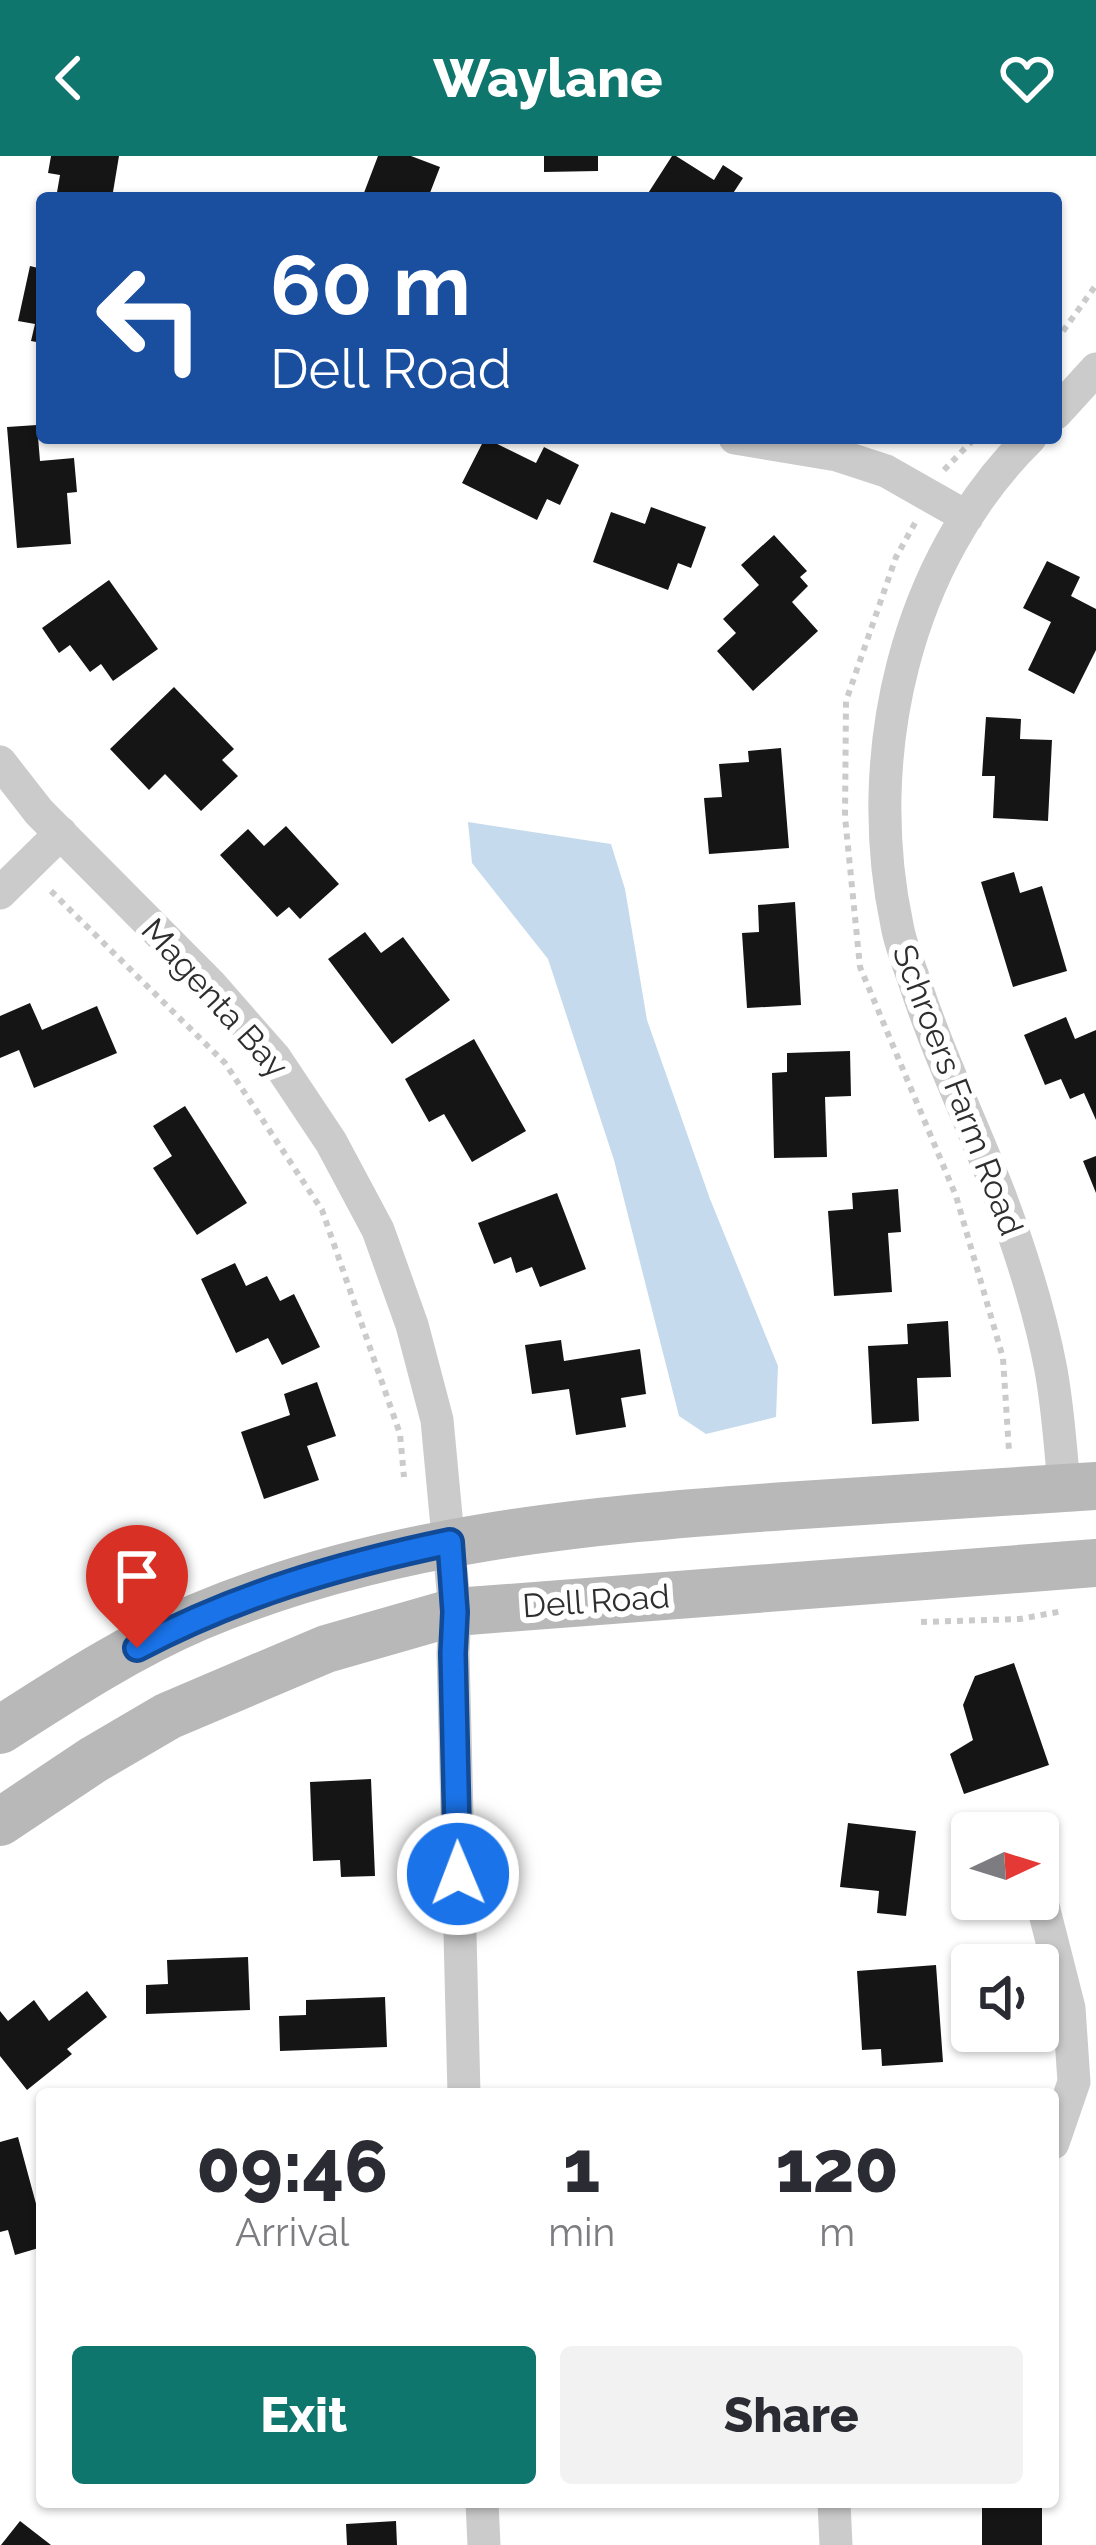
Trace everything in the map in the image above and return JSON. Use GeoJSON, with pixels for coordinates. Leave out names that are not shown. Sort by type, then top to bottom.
{"type":"FeatureCollection","features":[{"type":"Feature","properties":{"kind":"main road"},"geometry":{"type":"LineString","coordinates":[[0,1730],[100,1666],[196,1618],[326,1571],[450,1542],[639,1516],[1080,1487]]}},
{"type":"Feature","properties":{"kind":"main road","name":"Dell Road"},"geometry":{"type":"LineString","coordinates":[[0,1822],[168,1716],[326,1649],[455,1612],[1096,1563]]}},
{"type":"Feature","properties":{"kind":"street"},"geometry":{"type":"LineString","coordinates":[[1062,406],[1096,369]]}},
{"type":"Feature","properties":{"kind":"street"},"geometry":{"type":"LineString","coordinates":[[771,444],[837,455],[886,471],[967,517]]}},
{"type":"Feature","properties":{"kind":"street","name":"Schroers Farm Road"},"geometry":{"type":"LineString","coordinates":[[1025,444],[971,507],[928,588],[902,670],[885,756],[884,841],[897,927],[923,1010],[1001,1199],[1029,1284],[1080,1487]]}},
{"type":"Feature","properties":{"kind":"street","name":"Magenta Bay"},"geometry":{"type":"LineString","coordinates":[[0,762],[39,812],[211,985],[262,1044],[331,1142],[378,1230],[412,1324],[437,1420],[455,1612],[464,2088]]}},
{"type":"Feature","properties":{"kind":"street"},"geometry":{"type":"LineString","coordinates":[[0,893],[61,833]]}},
{"type":"Feature","properties":{"kind":"street"},"geometry":{"type":"LineString","coordinates":[[1047,1920],[1069,2008],[1074,2082],[1059,2126]]}},
{"type":"Feature","properties":{"kind":"street"},"geometry":{"type":"LineString","coordinates":[[482,2508],[484,2545]]}},
{"type":"Feature","properties":{"kind":"street"},"geometry":{"type":"LineString","coordinates":[[834,2508],[836,2545]]}},
{"type":"Feature","properties":{"kind":"path"},"geometry":{"type":"LineString","coordinates":[[1062,333],[1096,285]]}},
{"type":"Feature","properties":{"kind":"path"},"geometry":{"type":"LineString","coordinates":[[27,866],[225,1063],[322,1210],[400,1434],[405,1481]]}},
{"type":"Feature","properties":{"kind":"path"},"geometry":{"type":"LineString","coordinates":[[908,1622],[1020,1618],[1077,1608]]}},
{"type":"Feature","properties":{"kind":"water"},"geometry":{"type":"Polygon","coordinates":[[[468,822],[611,844],[625,889],[647,1020],[710,1199],[778,1366],[776,1417],[706,1434],[679,1416],[614,1160],[548,959],[472,863],[468,822]]]}},
{"type":"Feature","properties":{"kind":"building"},"geometry":{"type":"Polygon","coordinates":[[[51,156],[119,156],[113,192],[57,192],[60,175],[48,173],[51,156]]]}},
{"type":"Feature","properties":{"kind":"building"},"geometry":{"type":"Polygon","coordinates":[[[378,156],[411,156],[440,167],[430,192],[364,192],[378,156]]]}},
{"type":"Feature","properties":{"kind":"building"},"geometry":{"type":"Polygon","coordinates":[[[544,156],[598,156],[598,171],[544,172],[544,156]]]}},
{"type":"Feature","properties":{"kind":"building"},"geometry":{"type":"Polygon","coordinates":[[[672,156],[714,180],[723,165],[743,178],[734,192],[649,192],[672,156]]]}},
{"type":"Feature","properties":{"kind":"building"},"geometry":{"type":"Polygon","coordinates":[[[30,266],[36,268],[36,342],[31,341],[35,324],[18,321],[30,266]]]}},
{"type":"Feature","properties":{"kind":"building"},"geometry":{"type":"Polygon","coordinates":[[[36,425],[40,461],[74,458],[77,492],[67,493],[71,544],[17,548],[7,427],[36,425]]]}},
{"type":"Feature","properties":{"kind":"building"},"geometry":{"type":"Polygon","coordinates":[[[482,444],[497,444],[536,463],[544,447],[579,465],[560,505],[547,499],[537,520],[462,483],[482,444]]]}},
{"type":"Feature","properties":{"kind":"building"},"geometry":{"type":"Polygon","coordinates":[[[651,507],[706,527],[691,568],[678,563],[668,590],[593,562],[611,512],[645,524],[651,507]]]}},
{"type":"Feature","properties":{"kind":"building"},"geometry":{"type":"Polygon","coordinates":[[[774,535],[807,571],[800,577],[808,586],[792,602],[818,631],[753,691],[717,651],[736,633],[723,619],[759,585],[741,565],[774,535]]]}},
{"type":"Feature","properties":{"kind":"building"},"geometry":{"type":"Polygon","coordinates":[[[1047,561],[1080,577],[1071,596],[1096,609],[1096,650],[1074,694],[1028,670],[1051,622],[1023,608],[1047,561]]]}},
{"type":"Feature","properties":{"kind":"building"},"geometry":{"type":"Polygon","coordinates":[[[109,580],[158,649],[113,681],[101,664],[90,672],[70,645],[59,653],[42,628],[109,580]]]}},
{"type":"Feature","properties":{"kind":"building"},"geometry":{"type":"Polygon","coordinates":[[[174,687],[234,749],[222,760],[238,776],[201,811],[165,774],[149,790],[110,749],[174,687]]]}},
{"type":"Feature","properties":{"kind":"building"},"geometry":{"type":"Polygon","coordinates":[[[986,717],[1021,719],[1020,739],[1052,740],[1048,821],[993,818],[995,776],[982,776],[986,717]]]}},
{"type":"Feature","properties":{"kind":"building"},"geometry":{"type":"Polygon","coordinates":[[[781,748],[789,848],[709,854],[704,798],[722,797],[719,764],[749,762],[748,751],[781,748]]]}},
{"type":"Feature","properties":{"kind":"building"},"geometry":{"type":"Polygon","coordinates":[[[286,826],[339,884],[300,919],[289,907],[277,917],[220,855],[248,829],[264,846],[286,826]]]}},
{"type":"Feature","properties":{"kind":"building"},"geometry":{"type":"Polygon","coordinates":[[[1014,872],[1020,893],[1042,886],[1067,971],[1013,987],[981,882],[1014,872]]]}},
{"type":"Feature","properties":{"kind":"building"},"geometry":{"type":"Polygon","coordinates":[[[795,902],[801,1005],[747,1008],[742,933],[759,932],[758,905],[795,902]]]}},
{"type":"Feature","properties":{"kind":"building"},"geometry":{"type":"Polygon","coordinates":[[[365,932],[381,953],[403,937],[450,1000],[392,1044],[328,959],[365,932]]]}},
{"type":"Feature","properties":{"kind":"building"},"geometry":{"type":"Polygon","coordinates":[[[30,1003],[42,1030],[97,1006],[117,1053],[34,1088],[19,1050],[0,1058],[0,1016],[30,1003]]]}},
{"type":"Feature","properties":{"kind":"building"},"geometry":{"type":"Polygon","coordinates":[[[1066,1017],[1075,1039],[1096,1030],[1096,1120],[1084,1093],[1070,1099],[1061,1079],[1045,1085],[1024,1035],[1066,1017]]]}},
{"type":"Feature","properties":{"kind":"building"},"geometry":{"type":"Polygon","coordinates":[[[474,1039],[526,1131],[472,1162],[444,1114],[429,1122],[405,1079],[474,1039]]]}},
{"type":"Feature","properties":{"kind":"building"},"geometry":{"type":"Polygon","coordinates":[[[850,1051],[851,1096],[825,1097],[827,1157],[774,1158],[772,1073],[787,1072],[787,1053],[850,1051]]]}},
{"type":"Feature","properties":{"kind":"building"},"geometry":{"type":"Polygon","coordinates":[[[185,1106],[247,1203],[197,1235],[153,1168],[172,1156],[153,1126],[185,1106]]]}},
{"type":"Feature","properties":{"kind":"building"},"geometry":{"type":"Polygon","coordinates":[[[1096,1156],[1096,1193],[1083,1161],[1096,1156]]]}},
{"type":"Feature","properties":{"kind":"building"},"geometry":{"type":"Polygon","coordinates":[[[898,1189],[901,1232],[888,1233],[892,1292],[834,1296],[828,1211],[853,1209],[852,1193],[898,1189]]]}},
{"type":"Feature","properties":{"kind":"building"},"geometry":{"type":"Polygon","coordinates":[[[557,1193],[586,1269],[540,1287],[532,1267],[516,1273],[511,1257],[494,1264],[478,1223],[557,1193]]]}},
{"type":"Feature","properties":{"kind":"building"},"geometry":{"type":"Polygon","coordinates":[[[235,1263],[246,1286],[267,1276],[280,1301],[294,1294],[320,1347],[282,1365],[268,1338],[236,1353],[201,1279],[235,1263]]]}},
{"type":"Feature","properties":{"kind":"building"},"geometry":{"type":"Polygon","coordinates":[[[948,1321],[951,1377],[917,1378],[919,1421],[872,1424],[868,1346],[908,1344],[907,1324],[948,1321]]]}},
{"type":"Feature","properties":{"kind":"building"},"geometry":{"type":"Polygon","coordinates":[[[561,1340],[564,1361],[640,1349],[646,1394],[621,1398],[626,1427],[576,1435],[569,1389],[532,1394],[525,1345],[561,1340]]]}},
{"type":"Feature","properties":{"kind":"building"},"geometry":{"type":"Polygon","coordinates":[[[317,1382],[336,1436],[307,1446],[319,1480],[264,1499],[241,1432],[290,1415],[284,1394],[317,1382]]]}},
{"type":"Feature","properties":{"kind":"building"},"geometry":{"type":"Polygon","coordinates":[[[1014,1663],[1049,1765],[964,1794],[950,1754],[973,1740],[963,1705],[975,1676],[1014,1663]]]}},
{"type":"Feature","properties":{"kind":"building"},"geometry":{"type":"Polygon","coordinates":[[[371,1779],[375,1876],[341,1877],[340,1860],[313,1861],[310,1782],[371,1779]]]}},
{"type":"Feature","properties":{"kind":"building"},"geometry":{"type":"Polygon","coordinates":[[[848,1823],[916,1831],[906,1916],[877,1913],[879,1891],[840,1887],[848,1823]]]}},
{"type":"Feature","properties":{"kind":"building"},"geometry":{"type":"Polygon","coordinates":[[[248,1957],[250,2010],[146,2014],[146,1985],[168,1984],[167,1960],[248,1957]]]}},
{"type":"Feature","properties":{"kind":"building"},"geometry":{"type":"Polygon","coordinates":[[[936,1965],[943,2062],[882,2066],[881,2049],[862,2050],[857,1971],[936,1965]]]}},
{"type":"Feature","properties":{"kind":"building"},"geometry":{"type":"Polygon","coordinates":[[[87,1991],[107,2017],[67,2049],[72,2054],[27,2090],[0,2056],[0,2011],[8,2021],[34,2000],[49,2021],[87,1991]]]}},
{"type":"Feature","properties":{"kind":"building"},"geometry":{"type":"Polygon","coordinates":[[[385,1997],[387,2047],[280,2051],[279,2016],[306,2015],[306,2000],[385,1997]]]}},
{"type":"Feature","properties":{"kind":"building"},"geometry":{"type":"Polygon","coordinates":[[[18,2137],[36,2204],[36,2249],[15,2255],[8,2230],[0,2232],[0,2142],[18,2137]]]}},
{"type":"Feature","properties":{"kind":"building"},"geometry":{"type":"Polygon","coordinates":[[[982,2508],[1042,2508],[1042,2545],[982,2545],[982,2508]]]}},
{"type":"Feature","properties":{"kind":"building"},"geometry":{"type":"Polygon","coordinates":[[[20,2521],[51,2545],[1,2545],[20,2521]]]}},
{"type":"Feature","properties":{"kind":"building"},"geometry":{"type":"Polygon","coordinates":[[[396,2521],[397,2545],[347,2545],[346,2524],[396,2521]]]}},
{"type":"Feature","properties":{"kind":"route"},"geometry":{"type":"LineString","coordinates":[[137,1648],[196,1618],[326,1571],[450,1542],[458,1874]]}}]}
